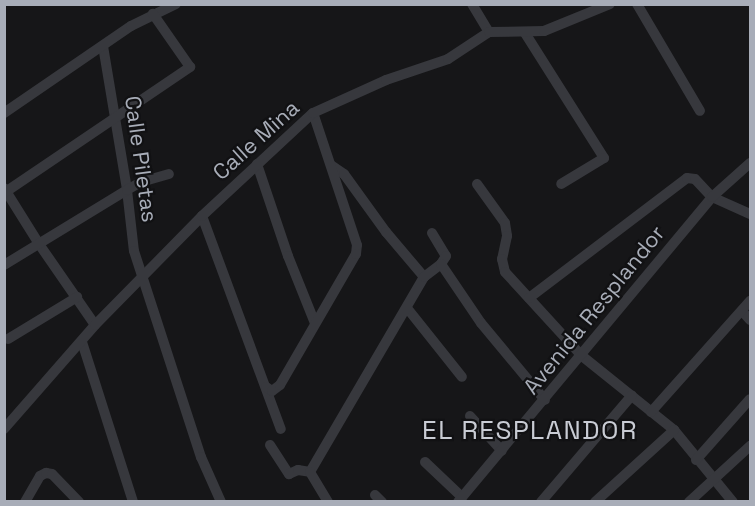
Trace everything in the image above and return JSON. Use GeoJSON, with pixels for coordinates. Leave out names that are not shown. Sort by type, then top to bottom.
{"type":"FeatureCollection","features":[{"type":"Feature","properties":{"kind":"street"},"geometry":{"type":"LineString","coordinates":[[4,114],[153,14],[176,4]]}},
{"type":"Feature","properties":{"kind":"street"},"geometry":{"type":"LineString","coordinates":[[472,4],[489,32],[525,33],[544,31],[610,4]]}},
{"type":"Feature","properties":{"kind":"street"},"geometry":{"type":"LineString","coordinates":[[637,4],[699,111]]}},
{"type":"Feature","properties":{"kind":"street"},"geometry":{"type":"LineString","coordinates":[[95,325],[5,191],[116,119],[190,67],[153,14]]}},
{"type":"Feature","properties":{"kind":"street","name":"Calle Mina"},"geometry":{"type":"LineString","coordinates":[[4,429],[95,325],[202,216],[312,113],[386,81],[448,59],[489,32]]}},
{"type":"Feature","properties":{"kind":"street"},"geometry":{"type":"LineString","coordinates":[[525,33],[604,158],[561,184]]}},
{"type":"Feature","properties":{"kind":"street","name":"Calle Piletas"},"geometry":{"type":"LineString","coordinates":[[103,46],[127,190],[134,251],[141,278],[201,457],[221,501]]}},
{"type":"Feature","properties":{"kind":"street"},"geometry":{"type":"LineString","coordinates":[[266,387],[272,391],[278,388],[356,254],[357,245],[334,181],[332,165],[312,113]]}},
{"type":"Feature","properties":{"kind":"street"},"geometry":{"type":"LineString","coordinates":[[257,164],[288,256],[315,323]]}},
{"type":"Feature","properties":{"kind":"street","name":"Avenida Resplandor"},"geometry":{"type":"LineString","coordinates":[[460,499],[546,400],[712,197],[750,164]]}},
{"type":"Feature","properties":{"kind":"street"},"geometry":{"type":"LineString","coordinates":[[332,165],[345,174],[386,232],[424,277]]}},
{"type":"Feature","properties":{"kind":"street"},"geometry":{"type":"LineString","coordinates":[[4,265],[141,182],[169,174]]}},
{"type":"Feature","properties":{"kind":"street"},"geometry":{"type":"LineString","coordinates":[[529,298],[687,178],[695,179],[712,197],[750,214]]}},
{"type":"Feature","properties":{"kind":"street"},"geometry":{"type":"LineString","coordinates":[[477,184],[505,223],[507,236],[502,259],[505,272],[582,356],[674,430],[696,460],[733,501]]}},
{"type":"Feature","properties":{"kind":"street"},"geometry":{"type":"LineString","coordinates":[[202,216],[281,429]]}},
{"type":"Feature","properties":{"kind":"street"},"geometry":{"type":"LineString","coordinates":[[310,472],[424,277],[441,264],[446,256],[432,233]]}},
{"type":"Feature","properties":{"kind":"street"},"geometry":{"type":"LineString","coordinates":[[441,264],[481,323],[546,400]]}},
{"type":"Feature","properties":{"kind":"street"},"geometry":{"type":"LineString","coordinates":[[8,339],[77,297]]}},
{"type":"Feature","properties":{"kind":"street"},"geometry":{"type":"LineString","coordinates":[[651,412],[750,301]]}},
{"type":"Feature","properties":{"kind":"street"},"geometry":{"type":"LineString","coordinates":[[407,308],[462,377]]}},
{"type":"Feature","properties":{"kind":"street"},"geometry":{"type":"LineString","coordinates":[[742,311],[750,320]]}},
{"type":"Feature","properties":{"kind":"street"},"geometry":{"type":"LineString","coordinates":[[82,342],[133,501]]}},
{"type":"Feature","properties":{"kind":"street"},"geometry":{"type":"LineString","coordinates":[[542,501],[632,396]]}},
{"type":"Feature","properties":{"kind":"street"},"geometry":{"type":"LineString","coordinates":[[696,460],[750,399]]}},
{"type":"Feature","properties":{"kind":"street"},"geometry":{"type":"LineString","coordinates":[[470,416],[502,451]]}},
{"type":"Feature","properties":{"kind":"street"},"geometry":{"type":"LineString","coordinates":[[595,501],[674,430]]}},
{"type":"Feature","properties":{"kind":"street"},"geometry":{"type":"LineString","coordinates":[[270,445],[289,474],[298,470],[310,472],[328,501]]}},
{"type":"Feature","properties":{"kind":"street"},"geometry":{"type":"LineString","coordinates":[[689,501],[750,446]]}},
{"type":"Feature","properties":{"kind":"street"},"geometry":{"type":"LineString","coordinates":[[425,462],[460,499]]}},
{"type":"Feature","properties":{"kind":"street"},"geometry":{"type":"LineString","coordinates":[[25,501],[40,476],[46,473],[52,474],[80,501]]}},
{"type":"Feature","properties":{"kind":"district","name":"EL RESPLANDOR"},"geometry":{"type":"Point","coordinates":[530,431]}}]}
